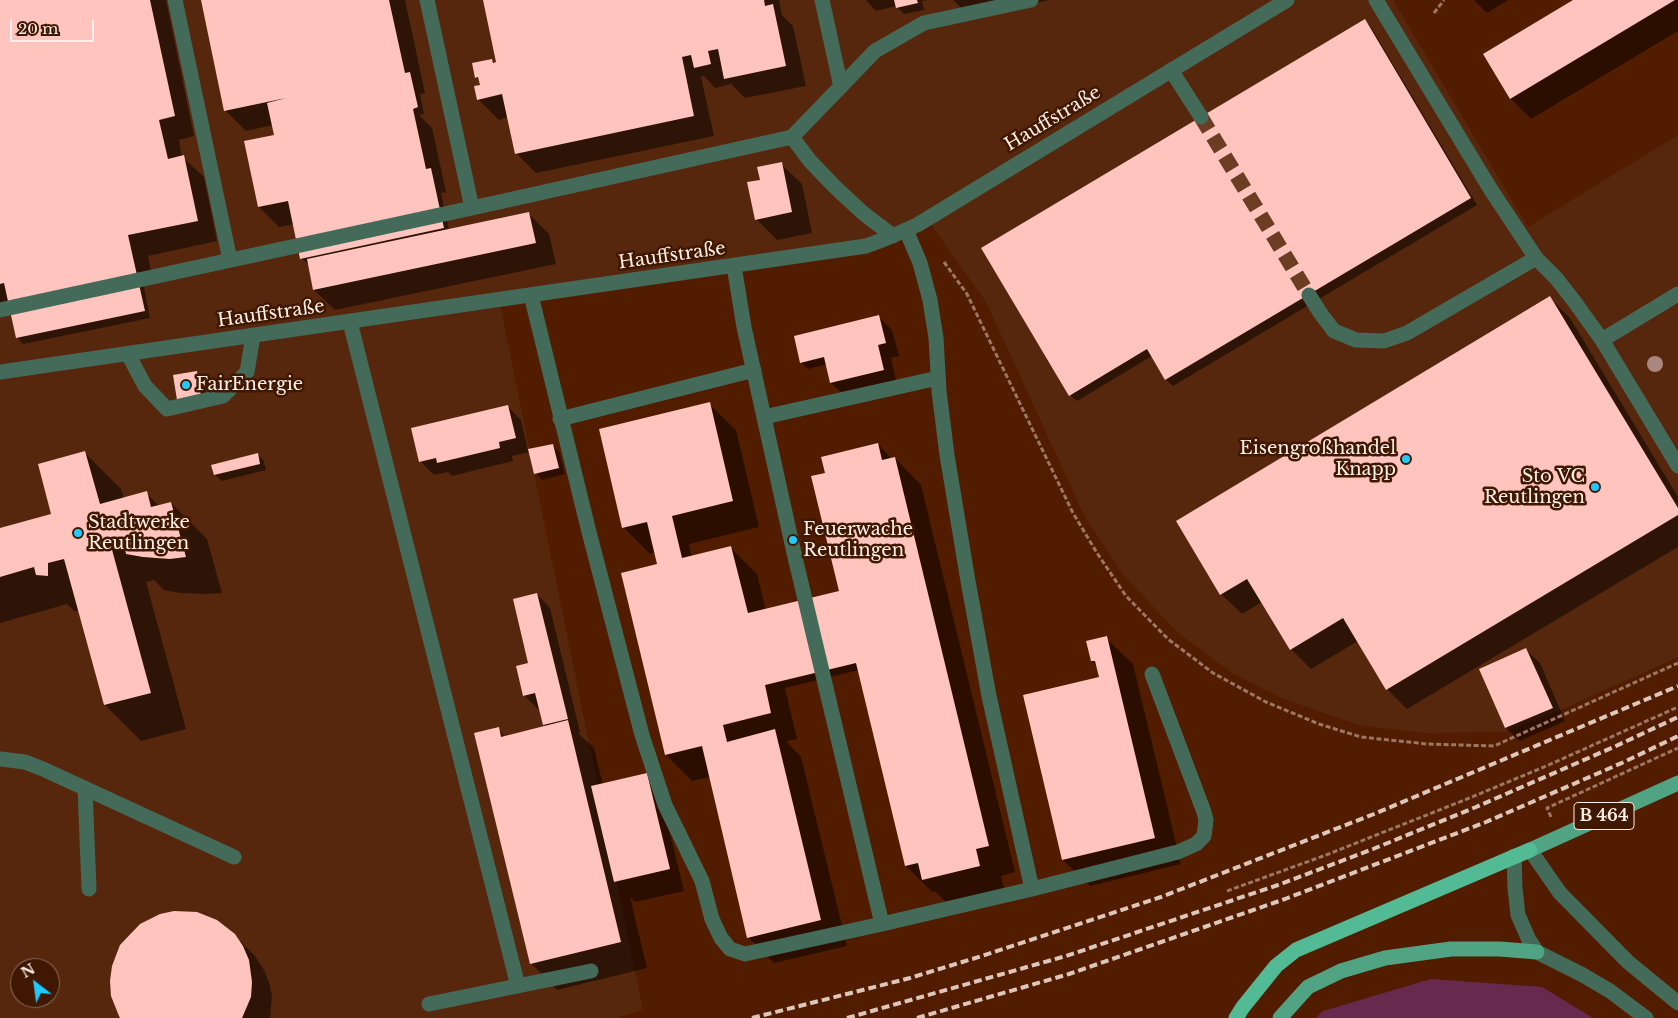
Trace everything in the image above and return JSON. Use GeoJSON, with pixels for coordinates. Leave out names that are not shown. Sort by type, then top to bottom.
{"type":"FeatureCollection","features":[{"type":"Feature","properties":{"kind":"highway","name":"B 464"},"geometry":{"type":"LineString","coordinates":[[1236,1018],[1276,966],[1296,950],[1530,850]]}},
{"type":"Feature","properties":{"kind":"main road","name":"B 464"},"geometry":{"type":"LineString","coordinates":[[1530,850],[1678,783]]}},
{"type":"Feature","properties":{"kind":"main road"},"geometry":{"type":"LineString","coordinates":[[1280,1018],[1308,987],[1340,971],[1385,958],[1451,949],[1500,949],[1537,952]]}},
{"type":"Feature","properties":{"kind":"street"},"geometry":{"type":"LineString","coordinates":[[175,0],[230,260]]}},
{"type":"Feature","properties":{"kind":"street"},"geometry":{"type":"LineString","coordinates":[[427,0],[472,208]]}},
{"type":"Feature","properties":{"kind":"street"},"geometry":{"type":"LineString","coordinates":[[822,0],[841,87]]}},
{"type":"Feature","properties":{"kind":"street"},"geometry":{"type":"LineString","coordinates":[[0,310],[792,138],[875,51],[924,23],[1031,0]]}},
{"type":"Feature","properties":{"kind":"street","name":"Hauffstraße"},"geometry":{"type":"LineString","coordinates":[[0,372],[858,248],[900,233],[1287,0]]}},
{"type":"Feature","properties":{"kind":"street"},"geometry":{"type":"LineString","coordinates":[[1376,0],[1486,182],[1536,258],[1574,300],[1602,340],[1678,466]]}},
{"type":"Feature","properties":{"kind":"street"},"geometry":{"type":"LineString","coordinates":[[1171,70],[1200,117]]}},
{"type":"Feature","properties":{"kind":"street"},"geometry":{"type":"LineString","coordinates":[[792,138],[835,188],[863,213],[900,233],[914,247],[930,300],[936,338],[938,378],[947,455],[989,696],[1032,889]]}},
{"type":"Feature","properties":{"kind":"street"},"geometry":{"type":"LineString","coordinates":[[1309,295],[1334,331],[1356,340],[1384,341],[1408,333],[1536,258]]}},
{"type":"Feature","properties":{"kind":"street"},"geometry":{"type":"LineString","coordinates":[[734,266],[738,296],[796,562],[882,924]]}},
{"type":"Feature","properties":{"kind":"street"},"geometry":{"type":"LineString","coordinates":[[1602,340],[1678,294]]}},
{"type":"Feature","properties":{"kind":"street"},"geometry":{"type":"LineString","coordinates":[[531,295],[560,419],[642,735],[666,805],[702,881],[712,919],[721,938],[730,949],[745,954],[882,924],[1178,852],[1196,844],[1204,836],[1206,820],[1204,812],[1152,674]]}},
{"type":"Feature","properties":{"kind":"street"},"geometry":{"type":"LineString","coordinates":[[350,322],[518,986]]}},
{"type":"Feature","properties":{"kind":"street"},"geometry":{"type":"LineString","coordinates":[[128,354],[145,386],[167,409],[223,396],[247,372],[252,336]]}},
{"type":"Feature","properties":{"kind":"street"},"geometry":{"type":"LineString","coordinates":[[560,419],[754,370]]}},
{"type":"Feature","properties":{"kind":"street"},"geometry":{"type":"LineString","coordinates":[[764,417],[938,378]]}},
{"type":"Feature","properties":{"kind":"street"},"geometry":{"type":"LineString","coordinates":[[0,759],[25,762],[234,857]]}},
{"type":"Feature","properties":{"kind":"street"},"geometry":{"type":"LineString","coordinates":[[85,788],[89,889]]}},
{"type":"Feature","properties":{"kind":"street"},"geometry":{"type":"LineString","coordinates":[[1530,850],[1560,893],[1628,962],[1678,1003]]}},
{"type":"Feature","properties":{"kind":"street"},"geometry":{"type":"LineString","coordinates":[[1514,856],[1518,916],[1537,952],[1581,974],[1646,1018]]}},
{"type":"Feature","properties":{"kind":"street"},"geometry":{"type":"LineString","coordinates":[[429,1004],[591,971]]}},
{"type":"Feature","properties":{"kind":"path"},"geometry":{"type":"LineString","coordinates":[[1434,13],[1444,0]]}},
{"type":"Feature","properties":{"kind":"path"},"geometry":{"type":"LineString","coordinates":[[939,256],[967,294],[1073,513],[1097,553],[1126,596],[1168,639],[1213,673],[1266,702],[1319,724],[1361,737],[1427,744],[1494,746],[1678,663]]}},
{"type":"Feature","properties":{"kind":"path"},"geometry":{"type":"LineString","coordinates":[[1227,891],[1326,855],[1475,796],[1678,707]]}},
{"type":"Feature","properties":{"kind":"path"},"geometry":{"type":"LineString","coordinates":[[1552,818],[1547,808],[1678,748]]}},
{"type":"Feature","properties":{"kind":"shaded area"},"geometry":{"type":"Polygon","coordinates":[[[0,0],[1393,0],[1528,227],[1678,135],[1678,657],[1565,708],[1505,732],[1425,733],[1358,725],[1282,698],[1232,673],[1177,632],[1121,572],[1084,515],[986,302],[927,219],[885,239],[499,300],[643,1010],[616,1018],[0,1018],[0,0]]]}},
{"type":"Feature","properties":{"kind":"shaded area"},"geometry":{"type":"Polygon","coordinates":[[[1431,979],[1542,987],[1593,1018],[1316,1018],[1323,1011],[1431,979]]]}},
{"type":"Feature","properties":{"kind":"building"},"geometry":{"type":"Polygon","coordinates":[[[0,0],[150,0],[175,116],[159,120],[168,159],[184,155],[198,221],[128,235],[145,311],[16,338],[4,283],[0,284],[0,0]]]}},
{"type":"Feature","properties":{"kind":"building"},"geometry":{"type":"Polygon","coordinates":[[[201,0],[389,0],[405,73],[410,72],[418,107],[413,109],[426,169],[431,168],[444,228],[300,259],[288,201],[258,207],[244,141],[274,135],[267,103],[286,98],[224,111],[201,0]]]}},
{"type":"Feature","properties":{"kind":"building"},"geometry":{"type":"Polygon","coordinates":[[[483,0],[764,0],[765,6],[773,4],[786,66],[724,79],[718,49],[708,51],[711,64],[694,68],[691,55],[682,57],[694,116],[515,154],[502,94],[477,100],[474,86],[480,85],[478,77],[475,78],[472,63],[492,59],[493,63],[496,62],[483,0]]]}},
{"type":"Feature","properties":{"kind":"building"},"geometry":{"type":"Polygon","coordinates":[[[894,0],[917,0],[918,3],[896,8],[894,0]]]}},
{"type":"Feature","properties":{"kind":"building"},"geometry":{"type":"Polygon","coordinates":[[[1573,0],[1675,0],[1510,99],[1483,54],[1573,0]]]}},
{"type":"Feature","properties":{"kind":"building"},"geometry":{"type":"Polygon","coordinates":[[[1365,19],[1471,198],[1165,380],[1147,349],[1069,396],[981,248],[1365,19]]]}},
{"type":"Feature","properties":{"kind":"building"},"geometry":{"type":"Polygon","coordinates":[[[782,162],[792,212],[755,220],[747,182],[760,180],[757,167],[782,162]]]}},
{"type":"Feature","properties":{"kind":"building"},"geometry":{"type":"Polygon","coordinates":[[[529,212],[536,243],[313,290],[307,259],[529,212]]]}},
{"type":"Feature","properties":{"kind":"building"},"geometry":{"type":"Polygon","coordinates":[[[1550,296],[1678,508],[1678,515],[1386,690],[1343,618],[1290,650],[1247,579],[1220,595],[1176,521],[1550,296]]]}},
{"type":"Feature","properties":{"kind":"building"},"geometry":{"type":"Polygon","coordinates":[[[879,315],[886,343],[878,345],[884,370],[830,383],[824,357],[800,363],[794,336],[879,315]]]}},
{"type":"Feature","properties":{"kind":"building"},"geometry":{"type":"Polygon","coordinates":[[[197,371],[201,396],[177,400],[173,375],[197,371]]]}},
{"type":"Feature","properties":{"kind":"building"},"geometry":{"type":"Polygon","coordinates":[[[710,402],[733,501],[672,516],[682,558],[731,546],[748,613],[839,591],[811,476],[825,473],[821,457],[878,443],[882,460],[895,457],[989,846],[976,849],[980,866],[922,880],[918,863],[905,866],[856,663],[765,685],[771,713],[723,725],[727,742],[775,729],[821,920],[747,938],[702,746],[665,755],[621,573],[657,564],[647,522],[622,528],[599,429],[710,402]]]}},
{"type":"Feature","properties":{"kind":"building"},"geometry":{"type":"Polygon","coordinates":[[[508,405],[516,438],[499,442],[500,448],[437,463],[436,458],[419,462],[411,428],[508,405]]]}},
{"type":"Feature","properties":{"kind":"building"},"geometry":{"type":"Polygon","coordinates":[[[553,444],[559,468],[534,474],[528,449],[553,444]]]}},
{"type":"Feature","properties":{"kind":"building"},"geometry":{"type":"Polygon","coordinates":[[[85,451],[100,504],[147,491],[151,507],[171,502],[186,557],[170,559],[143,557],[126,554],[124,543],[111,546],[151,693],[104,705],[64,559],[48,563],[48,576],[36,575],[34,567],[0,577],[0,528],[51,514],[38,464],[85,451]]]}},
{"type":"Feature","properties":{"kind":"building"},"geometry":{"type":"Polygon","coordinates":[[[258,453],[260,464],[214,475],[211,465],[258,453]]]}},
{"type":"Feature","properties":{"kind":"building"},"geometry":{"type":"Polygon","coordinates":[[[537,593],[568,719],[543,725],[535,693],[523,696],[516,666],[528,663],[513,599],[537,593]]]}},
{"type":"Feature","properties":{"kind":"building"},"geometry":{"type":"Polygon","coordinates":[[[1107,636],[1155,838],[1062,860],[1023,695],[1099,677],[1095,661],[1091,661],[1086,641],[1107,636]]]}},
{"type":"Feature","properties":{"kind":"building"},"geometry":{"type":"Polygon","coordinates":[[[1526,648],[1553,708],[1505,728],[1479,669],[1526,648]]]}},
{"type":"Feature","properties":{"kind":"building"},"geometry":{"type":"Polygon","coordinates":[[[568,720],[621,942],[530,964],[474,733],[499,727],[501,737],[568,720]]]}},
{"type":"Feature","properties":{"kind":"building"},"geometry":{"type":"Polygon","coordinates":[[[647,773],[670,869],[614,882],[591,786],[647,773]]]}},
{"type":"Feature","properties":{"kind":"building"},"geometry":{"type":"Polygon","coordinates":[[[174,911],[197,912],[217,920],[235,934],[243,946],[249,960],[252,982],[251,997],[242,1018],[120,1018],[111,996],[110,981],[112,966],[120,945],[140,924],[160,914],[174,911]]]}},
{"type":"Feature","properties":{"kind":"tunnel"},"geometry":{"type":"LineString","coordinates":[[1201,117],[1309,295]]}},
{"type":"Feature","properties":{"kind":"railway"},"geometry":{"type":"LineString","coordinates":[[752,1018],[910,978],[1161,897],[1374,814],[1678,686]]}},
{"type":"Feature","properties":{"kind":"railway"},"geometry":{"type":"LineString","coordinates":[[847,1018],[1066,956],[1278,885],[1476,807],[1678,717]]}},
{"type":"Feature","properties":{"kind":"railway"},"geometry":{"type":"LineString","coordinates":[[917,1018],[1069,974],[1285,899],[1486,822],[1624,762],[1678,736]]}},
{"type":"Feature","properties":{"kind":"place","name":"FairEnergie"},"geometry":{"type":"Point","coordinates":[186,385]}},
{"type":"Feature","properties":{"kind":"place","name":"Eisengroßhandel Knapp"},"geometry":{"type":"Point","coordinates":[1406,459]}},
{"type":"Feature","properties":{"kind":"place","name":"Sto VC Reutlingen"},"geometry":{"type":"Point","coordinates":[1595,487]}},
{"type":"Feature","properties":{"kind":"place","name":"Stadtwerke Reutlingen"},"geometry":{"type":"Point","coordinates":[78,533]}},
{"type":"Feature","properties":{"kind":"place","name":"Feuerwache Reutlingen"},"geometry":{"type":"Point","coordinates":[793,540]}}]}
